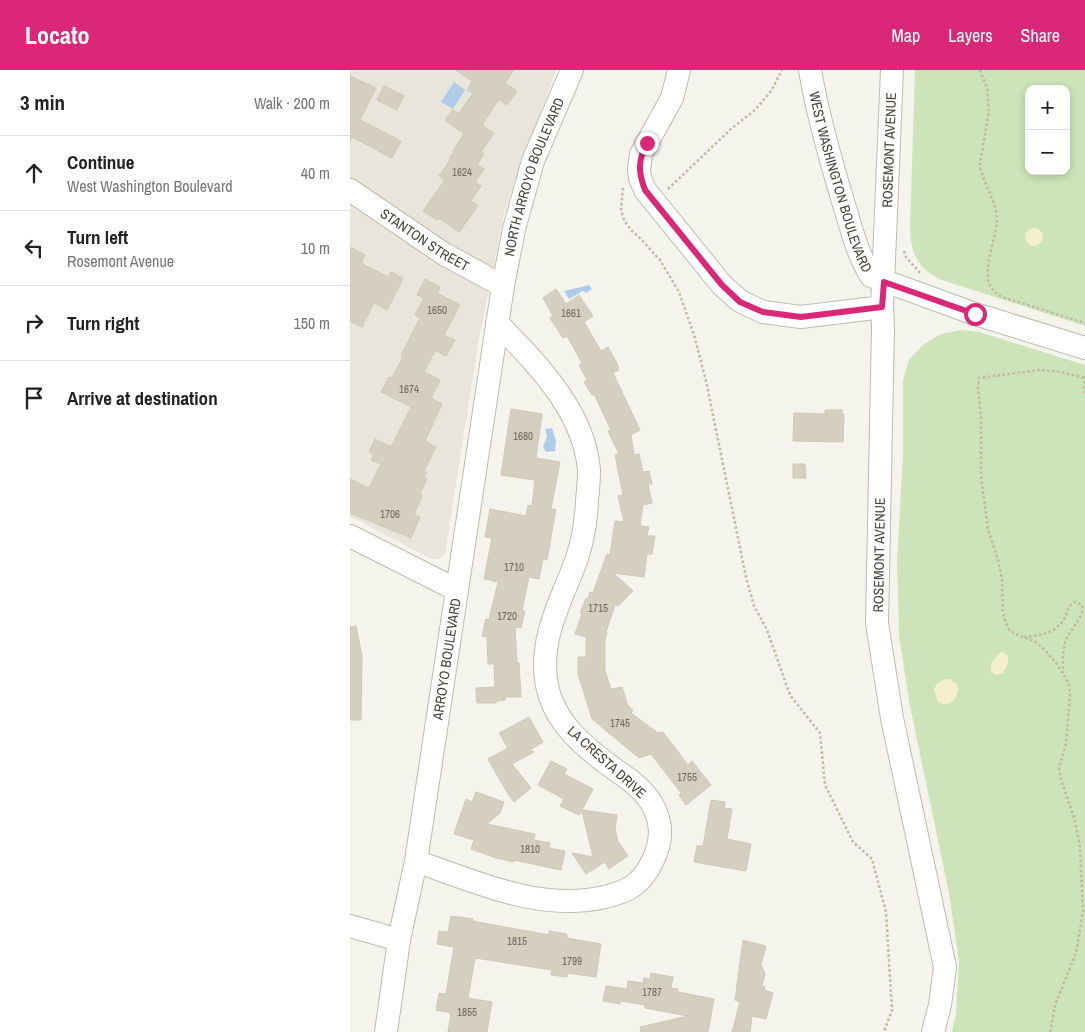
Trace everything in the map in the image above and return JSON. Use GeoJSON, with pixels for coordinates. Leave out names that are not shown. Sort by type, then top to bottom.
{"type":"FeatureCollection","features":[{"type":"Feature","properties":{"kind":"street","name":"NORTH ARROYO BOULEVARD"},"geometry":{"type":"LineString","coordinates":[[502,286],[514,229],[533,161],[572,70]]}},
{"type":"Feature","properties":{"kind":"street"},"geometry":{"type":"LineString","coordinates":[[679,70],[672,98],[642,154],[639,170],[640,178],[645,190],[722,285],[740,302],[763,312],[801,317],[882,307]]}},
{"type":"Feature","properties":{"kind":"street","name":"WEST WASHINGTON BOULEVARD"},"geometry":{"type":"LineString","coordinates":[[810,70],[815,98],[834,171],[858,247],[871,276],[975,314],[1085,348]]}},
{"type":"Feature","properties":{"kind":"street","name":"ROSEMONT AVENUE"},"geometry":{"type":"LineString","coordinates":[[892,70],[882,307],[877,622],[892,718],[945,967],[940,1005],[933,1032]]}},
{"type":"Feature","properties":{"kind":"street","name":"STANTON STREET"},"geometry":{"type":"LineString","coordinates":[[350,190],[444,254],[502,286]]}},
{"type":"Feature","properties":{"kind":"street","name":"ARROYO BOULEVARD"},"geometry":{"type":"LineString","coordinates":[[386,1032],[399,940],[416,861],[502,286]]}},
{"type":"Feature","properties":{"kind":"street","name":"LA CRESTA DRIVE"},"geometry":{"type":"LineString","coordinates":[[416,861],[518,894],[549,900],[578,901],[623,892],[637,884],[648,871],[656,854],[660,835],[659,818],[651,802],[636,784],[578,741],[563,723],[551,703],[544,663],[546,642],[558,602],[572,572],[584,537],[588,470],[583,442],[571,414],[549,380],[497,323]]}},
{"type":"Feature","properties":{"kind":"street"},"geometry":{"type":"LineString","coordinates":[[350,536],[458,590]]}},
{"type":"Feature","properties":{"kind":"street"},"geometry":{"type":"LineString","coordinates":[[350,926],[399,940]]}},
{"type":"Feature","properties":{"kind":"path"},"geometry":{"type":"LineString","coordinates":[[655,202],[732,128],[755,110],[771,91],[782,70]]}},
{"type":"Feature","properties":{"kind":"path"},"geometry":{"type":"LineString","coordinates":[[980,70],[987,88],[989,111],[980,164],[997,220],[990,259],[989,284],[992,290],[1002,297],[1085,323]]}},
{"type":"Feature","properties":{"kind":"path"},"geometry":{"type":"LineString","coordinates":[[639,170],[630,173],[625,180],[621,209],[624,220],[660,260],[679,292],[694,336],[706,381],[746,577],[754,606],[767,630],[790,694],[820,733],[825,785],[852,842],[872,859],[886,912],[892,1010],[884,1032]]}},
{"type":"Feature","properties":{"kind":"path"},"geometry":{"type":"LineString","coordinates":[[902,245],[906,257],[922,275]]}},
{"type":"Feature","properties":{"kind":"path"},"geometry":{"type":"LineString","coordinates":[[1050,1032],[1055,1005],[1076,953],[1083,911],[1080,847],[1075,821],[1059,768],[1066,744],[1070,684],[1042,647],[1034,641],[1015,634],[1006,623],[1003,613],[1002,579],[988,529],[981,476],[981,417],[978,389],[979,378],[1039,370],[1085,377],[1085,393]]}},
{"type":"Feature","properties":{"kind":"path"},"geometry":{"type":"LineString","coordinates":[[1022,637],[1040,636],[1052,630],[1064,618],[1070,604],[1075,602],[1082,605],[1083,615],[1066,639],[1063,651],[1063,674]]}},
{"type":"Feature","properties":{"kind":"shaded area"},"geometry":{"type":"Polygon","coordinates":[[[350,70],[556,70],[505,209],[478,344],[445,554],[440,559],[431,559],[350,516],[350,70]]]}},
{"type":"Feature","properties":{"kind":"green space"},"geometry":{"type":"Polygon","coordinates":[[[915,70],[1085,70],[1085,326],[939,279],[920,264],[912,245],[910,228],[915,70]]]}},
{"type":"Feature","properties":{"kind":"green space"},"geometry":{"type":"Polygon","coordinates":[[[961,330],[979,332],[1085,365],[1085,1032],[952,1032],[956,1013],[959,962],[949,893],[910,706],[899,636],[897,563],[903,455],[903,380],[909,360],[923,345],[941,334],[961,330]]]}},
{"type":"Feature","properties":{"kind":"sand"},"geometry":{"type":"Polygon","coordinates":[[[1034,228],[1042,233],[1043,237],[1038,245],[1034,246],[1026,241],[1025,237],[1030,229],[1034,228]]]}},
{"type":"Feature","properties":{"kind":"sand"},"geometry":{"type":"Polygon","coordinates":[[[1002,652],[1008,656],[1008,663],[1003,673],[996,675],[991,672],[991,666],[995,658],[1002,652]]]}},
{"type":"Feature","properties":{"kind":"sand"},"geometry":{"type":"Polygon","coordinates":[[[950,679],[958,685],[958,692],[953,700],[944,705],[938,702],[934,690],[940,682],[950,679]]]}},
{"type":"Feature","properties":{"kind":"water"},"geometry":{"type":"Polygon","coordinates":[[[454,82],[465,90],[453,109],[441,102],[454,82]]]}},
{"type":"Feature","properties":{"kind":"water"},"geometry":{"type":"Polygon","coordinates":[[[589,285],[592,289],[586,293],[583,291],[569,299],[564,291],[589,285]]]}},
{"type":"Feature","properties":{"kind":"water"},"geometry":{"type":"Polygon","coordinates":[[[552,428],[556,441],[555,451],[546,452],[543,447],[547,437],[545,429],[552,428]]]}},
{"type":"Feature","properties":{"kind":"building"},"geometry":{"type":"Polygon","coordinates":[[[456,70],[514,70],[505,83],[517,91],[507,105],[499,99],[482,125],[494,133],[481,152],[484,154],[477,165],[484,169],[475,182],[481,186],[471,201],[478,206],[459,232],[439,218],[437,220],[423,211],[445,180],[439,176],[451,159],[449,158],[464,134],[445,120],[452,110],[459,113],[473,93],[467,90],[472,81],[456,70]]]}},
{"type":"Feature","properties":{"kind":"building"},"geometry":{"type":"Polygon","coordinates":[[[350,76],[376,88],[360,120],[401,141],[392,158],[352,137],[350,141],[350,76]]]}},
{"type":"Feature","properties":{"kind":"building"},"geometry":{"type":"Polygon","coordinates":[[[384,86],[404,96],[397,110],[377,100],[384,86]]]}},
{"type":"Feature","properties":{"kind":"building"},"geometry":{"type":"Polygon","coordinates":[[[350,247],[365,255],[361,263],[388,277],[391,272],[403,278],[387,310],[374,303],[362,327],[350,321],[350,247]]]}},
{"type":"Feature","properties":{"kind":"building"},"geometry":{"type":"Polygon","coordinates":[[[425,279],[440,287],[437,293],[460,305],[444,335],[455,340],[446,356],[435,350],[424,372],[440,380],[431,398],[442,404],[425,441],[436,447],[424,471],[427,472],[424,478],[427,479],[420,493],[422,496],[414,515],[420,517],[411,538],[350,513],[350,479],[369,488],[381,464],[371,460],[374,454],[369,452],[375,439],[391,447],[411,407],[381,392],[389,377],[392,378],[420,318],[415,315],[424,298],[417,295],[425,279]]]}},
{"type":"Feature","properties":{"kind":"building"},"geometry":{"type":"Polygon","coordinates":[[[556,289],[566,304],[579,295],[593,316],[584,322],[601,351],[608,347],[617,363],[619,370],[613,373],[640,430],[631,435],[634,455],[639,454],[643,472],[649,471],[652,484],[648,484],[652,503],[643,505],[640,526],[649,527],[647,536],[655,536],[652,554],[647,554],[644,577],[613,573],[633,591],[618,606],[615,605],[606,632],[605,671],[611,689],[622,687],[628,706],[633,710],[631,713],[658,733],[663,732],[688,765],[692,761],[711,785],[686,805],[679,795],[681,793],[651,754],[639,758],[592,719],[578,674],[578,657],[586,657],[586,637],[575,634],[582,614],[580,613],[586,598],[588,599],[590,592],[593,593],[607,554],[610,555],[615,521],[624,522],[618,496],[623,495],[615,455],[619,454],[608,431],[611,430],[594,394],[592,395],[584,382],[587,380],[579,365],[582,363],[567,336],[563,338],[550,318],[553,316],[543,298],[556,289]]]}},
{"type":"Feature","properties":{"kind":"building"},"geometry":{"type":"Polygon","coordinates":[[[511,409],[542,414],[536,458],[560,462],[551,509],[556,509],[547,560],[543,559],[539,579],[529,577],[522,610],[525,611],[521,628],[515,627],[521,697],[505,697],[505,700],[496,701],[496,703],[477,703],[476,688],[495,687],[494,664],[488,664],[487,637],[482,636],[486,619],[489,620],[498,582],[484,579],[492,538],[485,537],[490,509],[526,516],[528,505],[532,506],[535,480],[501,475],[511,409]]]}},
{"type":"Feature","properties":{"kind":"building"},"geometry":{"type":"Polygon","coordinates":[[[825,410],[842,410],[842,414],[844,414],[843,442],[793,441],[794,413],[825,414],[825,410]]]}},
{"type":"Feature","properties":{"kind":"building"},"geometry":{"type":"Polygon","coordinates":[[[793,464],[805,464],[806,478],[793,478],[793,464]]]}},
{"type":"Feature","properties":{"kind":"building"},"geometry":{"type":"Polygon","coordinates":[[[356,626],[362,656],[361,720],[350,720],[350,627],[356,626]]]}},
{"type":"Feature","properties":{"kind":"building"},"geometry":{"type":"Polygon","coordinates":[[[529,717],[543,742],[530,750],[534,752],[512,764],[531,788],[514,802],[488,759],[508,748],[499,733],[529,717]]]}},
{"type":"Feature","properties":{"kind":"building"},"geometry":{"type":"Polygon","coordinates":[[[551,761],[567,769],[564,774],[593,789],[582,810],[617,815],[615,829],[618,841],[628,856],[609,869],[605,862],[586,874],[572,853],[593,857],[582,811],[579,815],[560,806],[564,799],[538,785],[551,761]]]}},
{"type":"Feature","properties":{"kind":"building"},"geometry":{"type":"Polygon","coordinates":[[[476,792],[504,802],[500,813],[487,824],[535,834],[534,840],[550,843],[549,848],[565,851],[561,870],[496,858],[471,849],[474,840],[454,834],[466,799],[472,802],[476,792]]]}},
{"type":"Feature","properties":{"kind":"building"},"geometry":{"type":"Polygon","coordinates":[[[711,800],[725,802],[724,808],[732,809],[727,839],[751,844],[746,871],[694,862],[697,846],[703,846],[711,800]]]}},
{"type":"Feature","properties":{"kind":"building"},"geometry":{"type":"Polygon","coordinates":[[[451,916],[549,935],[549,931],[567,934],[567,938],[601,944],[596,977],[567,973],[567,977],[551,975],[552,970],[475,958],[468,998],[492,1002],[487,1032],[448,1032],[451,1013],[436,1010],[439,993],[446,994],[454,947],[437,944],[439,931],[448,932],[451,916]]]}},
{"type":"Feature","properties":{"kind":"building"},"geometry":{"type":"Polygon","coordinates":[[[743,940],[766,946],[761,964],[765,974],[762,986],[765,987],[764,990],[773,993],[766,1019],[752,1016],[750,1032],[732,1032],[740,1002],[735,1000],[743,940]]]}},
{"type":"Feature","properties":{"kind":"building"},"geometry":{"type":"Polygon","coordinates":[[[651,973],[673,977],[671,988],[678,989],[678,992],[714,999],[708,1032],[641,1032],[640,1027],[688,1016],[645,1008],[645,1005],[621,1001],[620,1004],[603,1001],[606,986],[627,989],[628,981],[643,983],[644,978],[650,979],[651,973]]]}},
{"type":"Feature","properties":{"kind":"route"},"geometry":{"type":"LineString","coordinates":[[647,143],[639,166],[640,178],[645,190],[722,285],[740,302],[763,312],[801,317],[882,307],[884,282],[975,314]]}}]}
